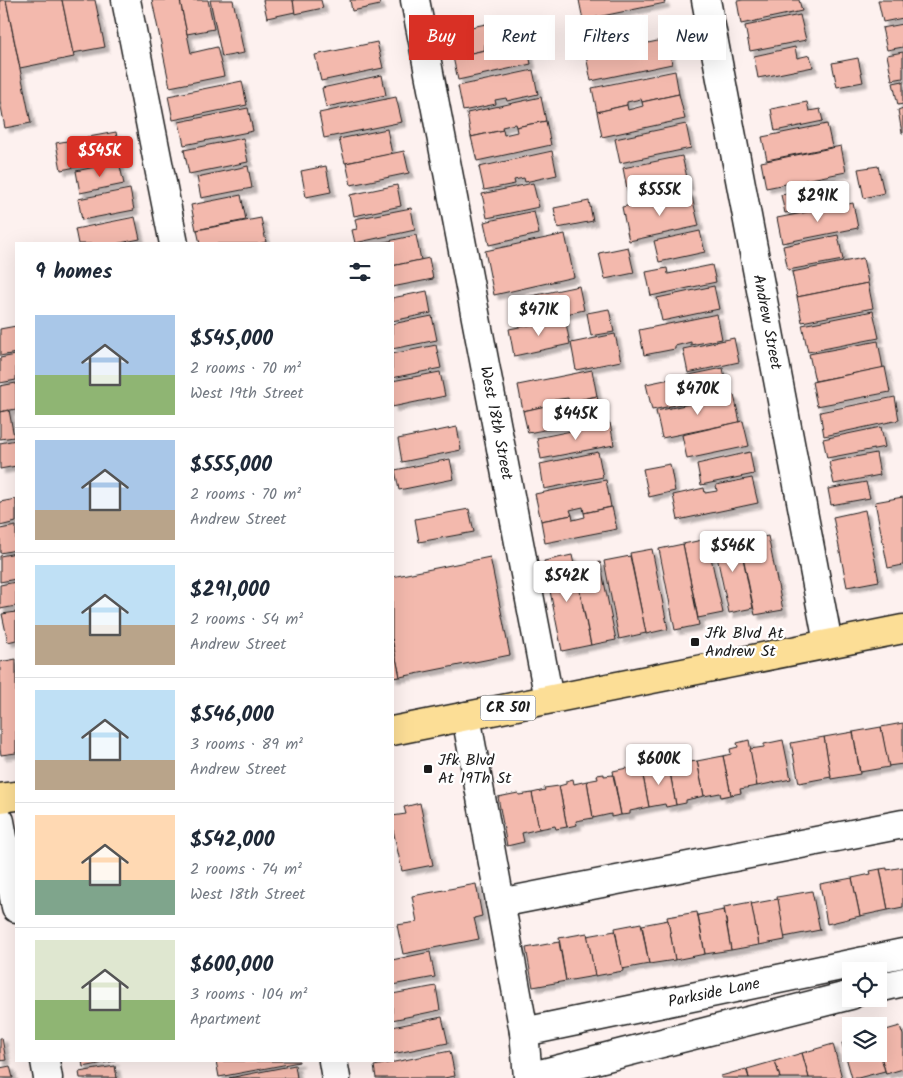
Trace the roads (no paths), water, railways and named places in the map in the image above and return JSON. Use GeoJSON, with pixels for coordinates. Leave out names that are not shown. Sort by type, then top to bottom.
{"type":"FeatureCollection","features":[{"type":"Feature","properties":{"kind":"main road","name":"CR 501"},"geometry":{"type":"LineString","coordinates":[[394,731],[903,629]]}},
{"type":"Feature","properties":{"kind":"main road"},"geometry":{"type":"LineString","coordinates":[[0,798],[15,796]]}},
{"type":"Feature","properties":{"kind":"street"},"geometry":{"type":"LineString","coordinates":[[126,0],[174,242]]}},
{"type":"Feature","properties":{"kind":"street","name":"West 18th Street"},"geometry":{"type":"LineString","coordinates":[[415,0],[549,699]]}},
{"type":"Feature","properties":{"kind":"street","name":"Andrew Street"},"geometry":{"type":"LineString","coordinates":[[706,0],[828,643]]}},
{"type":"Feature","properties":{"kind":"street"},"geometry":{"type":"LineString","coordinates":[[466,716],[524,1032],[528,1077],[842,997]]}},
{"type":"Feature","properties":{"kind":"street"},"geometry":{"type":"LineString","coordinates":[[0,821],[15,903]]}},
{"type":"Feature","properties":{"kind":"street"},"geometry":{"type":"LineString","coordinates":[[500,903],[903,824]]}},
{"type":"Feature","properties":{"kind":"street","name":"Parkside Lane"},"geometry":{"type":"LineString","coordinates":[[524,1032],[903,953]]}},
{"type":"Feature","properties":{"kind":"street"},"geometry":{"type":"LineString","coordinates":[[887,986],[903,982]]}},
{"type":"Feature","properties":{"kind":"street"},"geometry":{"type":"LineString","coordinates":[[45,1062],[48,1078]]}},
{"type":"Feature","properties":{"kind":"street"},"geometry":{"type":"LineString","coordinates":[[333,1062],[336,1078]]}},
{"type":"Feature","properties":{"kind":"place","name":"Jfk Blvd At Andrew St"},"geometry":{"type":"Point","coordinates":[695,642]}},
{"type":"Feature","properties":{"kind":"place","name":"Jfk Blvd At 19Th St"},"geometry":{"type":"Point","coordinates":[428,769]}}]}
